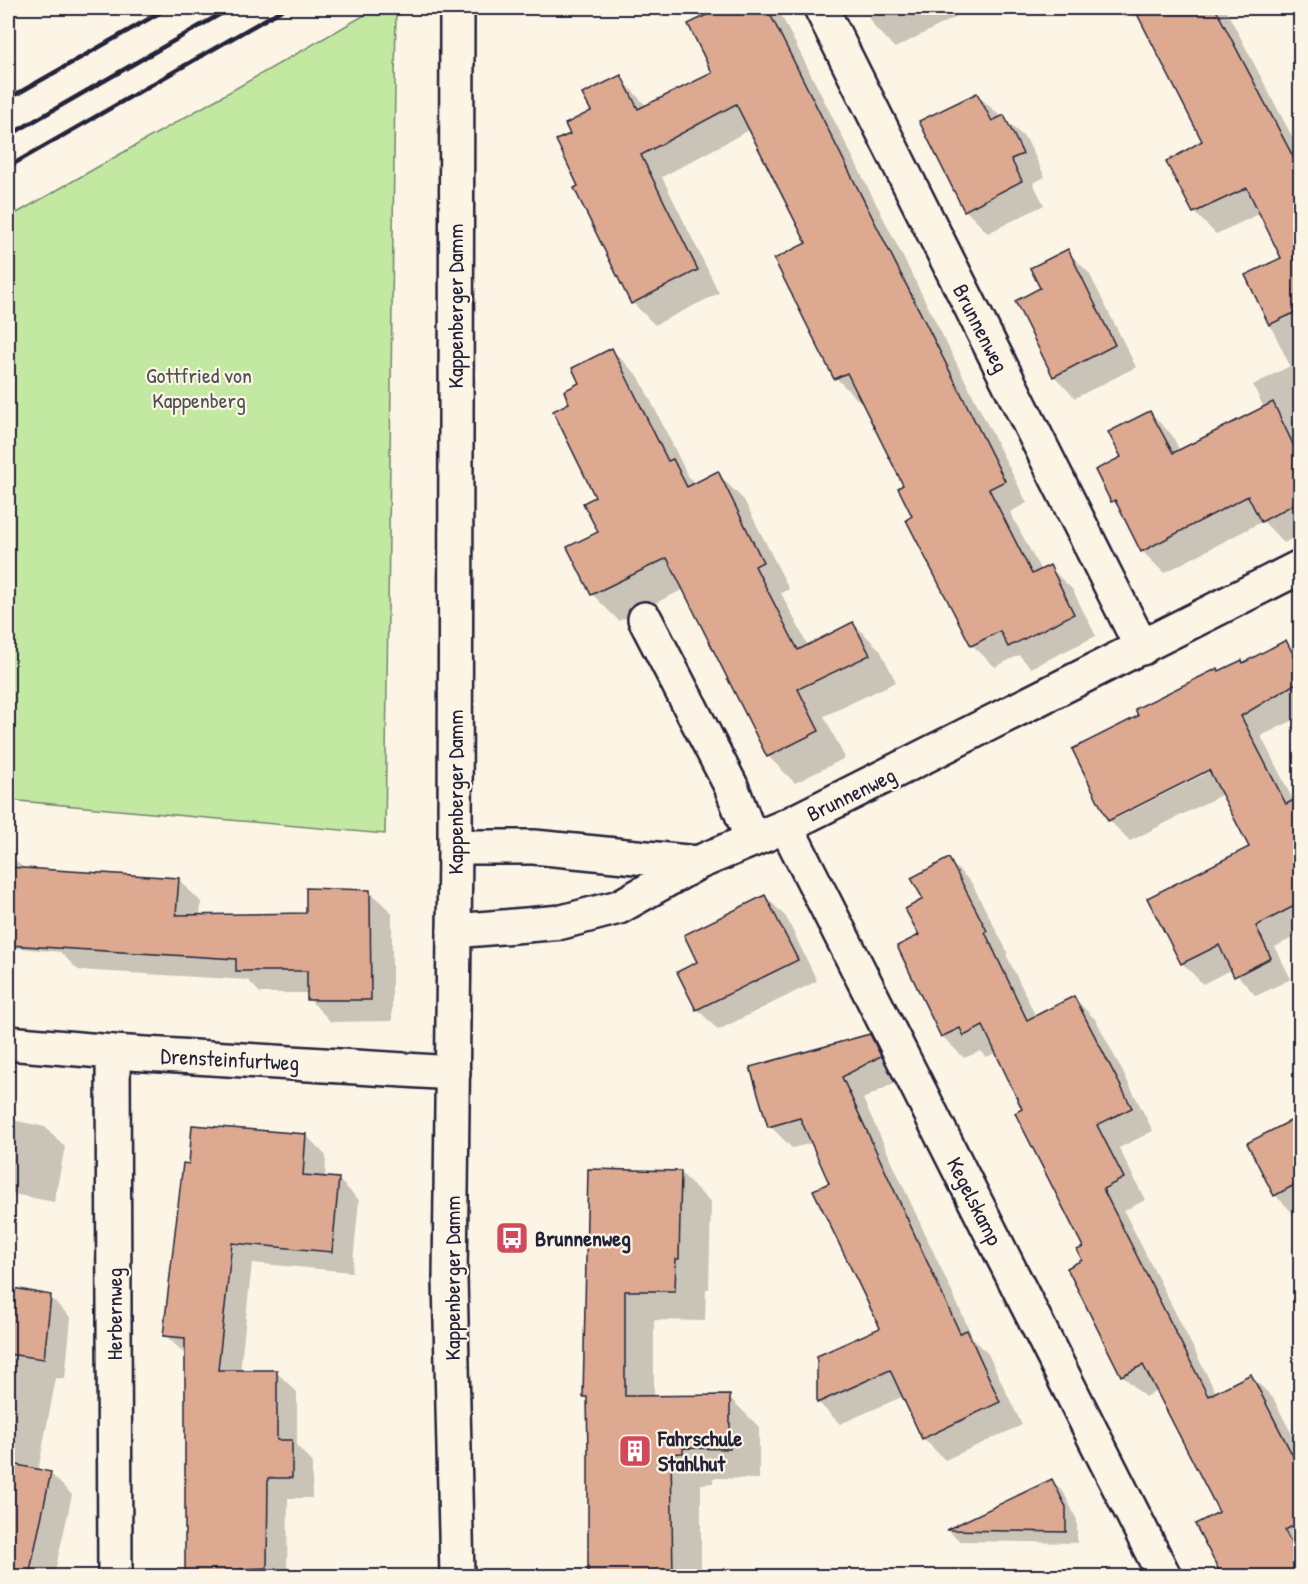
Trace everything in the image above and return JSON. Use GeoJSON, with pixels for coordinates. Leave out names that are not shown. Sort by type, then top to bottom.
{"type":"FeatureCollection","features":[{"type":"Feature","properties":{"kind":"street","name":"Kappenberger Damm"},"geometry":{"type":"LineString","coordinates":[[457,8],[455,847],[450,1279],[457,1576]]}},
{"type":"Feature","properties":{"kind":"street","name":"Brunnenweg"},"geometry":{"type":"LineString","coordinates":[[821,8],[1142,648]]}},
{"type":"Feature","properties":{"kind":"street","name":"Brunnenweg"},"geometry":{"type":"LineString","coordinates":[[454,931],[562,922],[619,908],[697,863],[786,826],[1300,567]]}},
{"type":"Feature","properties":{"kind":"street"},"geometry":{"type":"LineString","coordinates":[[645,619],[731,786],[752,840]]}},
{"type":"Feature","properties":{"kind":"street","name":"Kegelskamp"},"geometry":{"type":"LineString","coordinates":[[786,826],[1164,1576]]}},
{"type":"Feature","properties":{"kind":"street","name":"Brunnenweg"},"geometry":{"type":"LineString","coordinates":[[455,847],[534,847],[697,863]]}},
{"type":"Feature","properties":{"kind":"street","name":"Drensteinfurtweg"},"geometry":{"type":"LineString","coordinates":[[8,1043],[112,1053],[453,1073]]}},
{"type":"Feature","properties":{"kind":"street","name":"Herbernweg"},"geometry":{"type":"LineString","coordinates":[[112,1053],[115,1576]]}},
{"type":"Feature","properties":{"kind":"green space","name":"Gottfried von Kappenberg"},"geometry":{"type":"Polygon","coordinates":[[[377,8],[396,8],[385,834],[8,800],[8,218],[377,8]]]}},
{"type":"Feature","properties":{"kind":"building"},"geometry":{"type":"Polygon","coordinates":[[[721,8],[767,8],[1005,481],[989,489],[1032,574],[1050,565],[1074,614],[1008,647],[1000,631],[971,646],[906,520],[912,516],[898,488],[903,485],[847,373],[834,379],[774,259],[806,243],[736,104],[641,155],[698,270],[631,304],[574,188],[578,186],[556,140],[570,134],[565,124],[591,111],[582,94],[621,75],[638,109],[712,73],[688,24],[721,8]]]}},
{"type":"Feature","properties":{"kind":"building"},"geometry":{"type":"Polygon","coordinates":[[[1134,8],[1215,8],[1300,170],[1300,310],[1269,325],[1245,275],[1281,258],[1247,188],[1193,213],[1166,162],[1202,141],[1134,8]]]}},
{"type":"Feature","properties":{"kind":"building"},"geometry":{"type":"Polygon","coordinates":[[[977,93],[992,121],[1004,115],[1023,154],[1011,159],[1022,181],[964,211],[919,121],[977,93]]]}},
{"type":"Feature","properties":{"kind":"building"},"geometry":{"type":"Polygon","coordinates":[[[1068,249],[1115,345],[1053,377],[1015,301],[1040,288],[1030,268],[1068,249]]]}},
{"type":"Feature","properties":{"kind":"building"},"geometry":{"type":"Polygon","coordinates":[[[612,348],[668,461],[673,459],[687,487],[718,471],[763,562],[755,566],[798,650],[853,622],[870,655],[798,689],[819,731],[767,757],[667,558],[591,595],[567,547],[598,532],[583,503],[595,497],[553,411],[569,403],[564,391],[579,383],[572,368],[612,348]]]}},
{"type":"Feature","properties":{"kind":"building"},"geometry":{"type":"Polygon","coordinates":[[[1273,402],[1300,459],[1300,501],[1261,522],[1248,496],[1141,552],[1115,500],[1111,502],[1095,470],[1121,457],[1108,432],[1150,411],[1173,453],[1273,402]]]}},
{"type":"Feature","properties":{"kind":"building"},"geometry":{"type":"Polygon","coordinates":[[[1286,640],[1300,668],[1300,681],[1241,716],[1286,804],[1300,797],[1300,903],[1256,926],[1271,958],[1234,977],[1219,945],[1181,964],[1147,898],[1249,847],[1209,770],[1108,821],[1072,749],[1138,716],[1135,709],[1218,668],[1219,671],[1242,660],[1243,663],[1286,640]]]}},
{"type":"Feature","properties":{"kind":"building"},"geometry":{"type":"Polygon","coordinates":[[[949,858],[987,931],[985,932],[1027,1020],[1074,996],[1132,1108],[1097,1125],[1124,1178],[1103,1189],[1208,1396],[1251,1374],[1300,1470],[1300,1522],[1285,1530],[1295,1552],[1292,1553],[1300,1576],[1222,1576],[1195,1524],[1219,1512],[1143,1365],[1121,1376],[1067,1268],[1082,1260],[1077,1250],[1083,1247],[1015,1113],[1022,1109],[983,1026],[964,1036],[960,1028],[941,1037],[897,946],[919,935],[905,909],[923,899],[911,878],[949,858]]]}},
{"type":"Feature","properties":{"kind":"building"},"geometry":{"type":"Polygon","coordinates":[[[8,867],[179,878],[176,915],[306,913],[306,888],[370,890],[371,1000],[307,1000],[307,971],[236,971],[236,959],[8,945],[8,867]]]}},
{"type":"Feature","properties":{"kind":"building"},"geometry":{"type":"Polygon","coordinates":[[[765,895],[798,960],[696,1010],[677,972],[697,962],[684,935],[765,895]]]}},
{"type":"Feature","properties":{"kind":"building"},"geometry":{"type":"Polygon","coordinates":[[[870,1034],[881,1056],[842,1077],[960,1333],[967,1330],[1000,1402],[922,1439],[890,1370],[817,1403],[817,1356],[880,1328],[813,1190],[829,1183],[800,1118],[768,1127],[750,1067],[870,1034]]]}},
{"type":"Feature","properties":{"kind":"building"},"geometry":{"type":"Polygon","coordinates":[[[1300,1116],[1300,1182],[1274,1196],[1247,1143],[1300,1116]]]}},
{"type":"Feature","properties":{"kind":"building"},"geometry":{"type":"Polygon","coordinates":[[[192,1125],[306,1134],[303,1175],[339,1178],[332,1252],[232,1243],[218,1370],[277,1370],[277,1440],[292,1440],[292,1478],[268,1478],[267,1568],[240,1569],[240,1576],[185,1576],[185,1338],[163,1336],[183,1163],[189,1164],[192,1125]]]}},
{"type":"Feature","properties":{"kind":"building"},"geometry":{"type":"Polygon","coordinates":[[[588,1169],[681,1171],[679,1259],[676,1259],[675,1291],[625,1291],[625,1396],[730,1395],[730,1449],[683,1448],[683,1453],[671,1454],[673,1576],[588,1576],[587,1397],[583,1397],[588,1169]]]}},
{"type":"Feature","properties":{"kind":"building"},"geometry":{"type":"Polygon","coordinates":[[[8,1287],[51,1295],[44,1359],[8,1354],[8,1287]]]}},
{"type":"Feature","properties":{"kind":"building"},"geometry":{"type":"Polygon","coordinates":[[[8,1463],[51,1472],[29,1576],[8,1576],[8,1463]]]}},
{"type":"Feature","properties":{"kind":"building"},"geometry":{"type":"Polygon","coordinates":[[[1052,1479],[1066,1507],[1066,1532],[946,1530],[1052,1479]]]}},
{"type":"Feature","properties":{"kind":"railway"},"geometry":{"type":"LineString","coordinates":[[8,99],[168,8]]}},
{"type":"Feature","properties":{"kind":"railway"},"geometry":{"type":"LineString","coordinates":[[8,136],[231,8]]}},
{"type":"Feature","properties":{"kind":"railway"},"geometry":{"type":"LineString","coordinates":[[8,167],[285,8]]}},
{"type":"Feature","properties":{"kind":"place","name":"Brunnenweg"},"geometry":{"type":"Point","coordinates":[512,1238]}},
{"type":"Feature","properties":{"kind":"place","name":"Fahrschule Stahlhut"},"geometry":{"type":"Point","coordinates":[635,1451]}}]}
